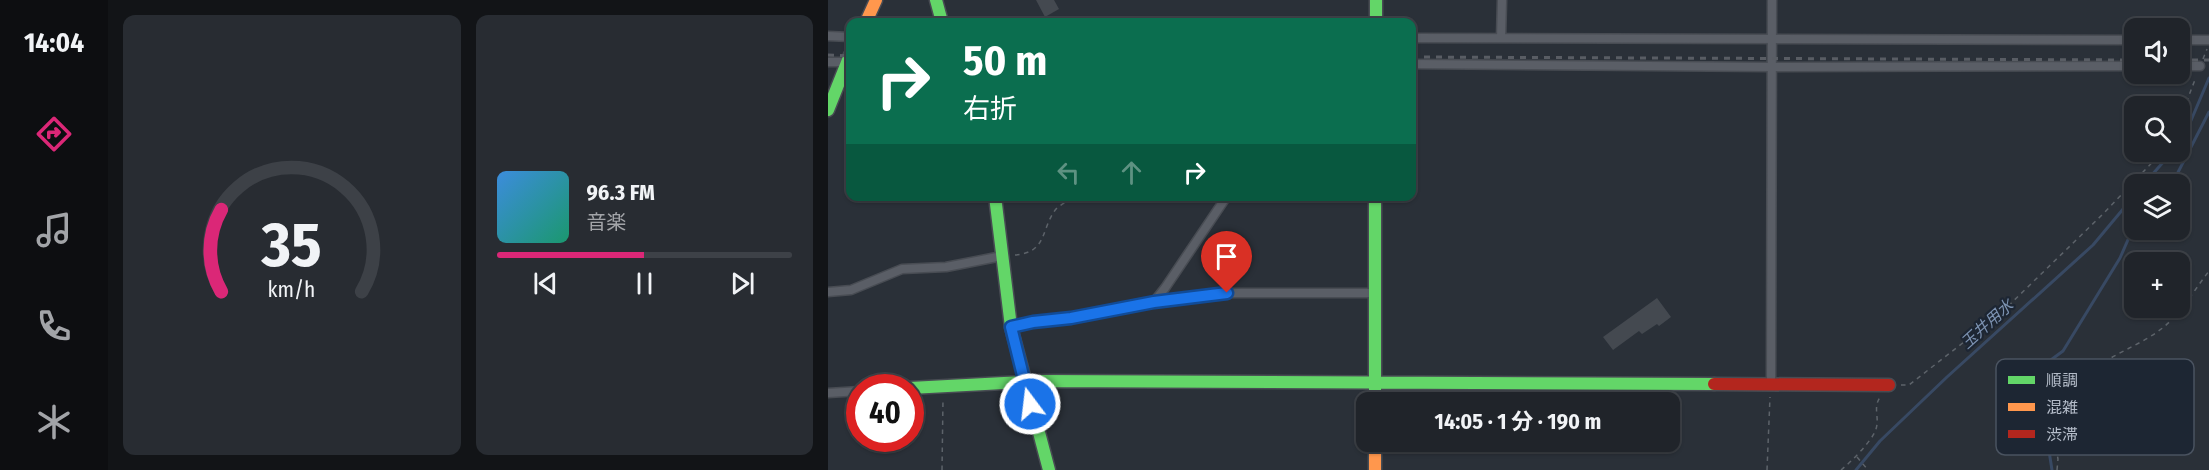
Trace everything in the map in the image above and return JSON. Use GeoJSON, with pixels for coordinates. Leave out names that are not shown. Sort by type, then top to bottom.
{"type":"FeatureCollection","features":[{"type":"Feature","properties":{"kind":"street"},"geometry":{"type":"LineString","coordinates":[[868,18],[876,0]]}},
{"type":"Feature","properties":{"kind":"street"},"geometry":{"type":"LineString","coordinates":[[936,0],[941,18]]}},
{"type":"Feature","properties":{"kind":"street"},"geometry":{"type":"LineString","coordinates":[[1376,0],[1376,18]]}},
{"type":"Feature","properties":{"kind":"street"},"geometry":{"type":"LineString","coordinates":[[1502,0],[1502,38]]}},
{"type":"Feature","properties":{"kind":"street"},"geometry":{"type":"LineString","coordinates":[[1771,384],[1772,0]]}},
{"type":"Feature","properties":{"kind":"street"},"geometry":{"type":"LineString","coordinates":[[828,36],[846,37]]}},
{"type":"Feature","properties":{"kind":"street"},"geometry":{"type":"LineString","coordinates":[[1416,38],[2124,40]]}},
{"type":"Feature","properties":{"kind":"street"},"geometry":{"type":"LineString","coordinates":[[2190,40],[2209,40]]}},
{"type":"Feature","properties":{"kind":"street"},"geometry":{"type":"LineString","coordinates":[[828,62],[846,59]]}},
{"type":"Feature","properties":{"kind":"street"},"geometry":{"type":"LineString","coordinates":[[1416,64],[1771,67],[2124,66]]}},
{"type":"Feature","properties":{"kind":"street"},"geometry":{"type":"LineString","coordinates":[[828,110],[846,66]]}},
{"type":"Feature","properties":{"kind":"street"},"geometry":{"type":"LineString","coordinates":[[2190,66],[2200,66]]}},
{"type":"Feature","properties":{"kind":"street"},"geometry":{"type":"LineString","coordinates":[[996,201],[1011,327],[1048,470]]}},
{"type":"Feature","properties":{"kind":"street"},"geometry":{"type":"LineString","coordinates":[[1154,302],[1224,201]]}},
{"type":"Feature","properties":{"kind":"street"},"geometry":{"type":"LineString","coordinates":[[1375,201],[1375,392]]}},
{"type":"Feature","properties":{"kind":"street"},"geometry":{"type":"LineString","coordinates":[[828,292],[851,290],[902,269],[946,267],[1002,256]]}},
{"type":"Feature","properties":{"kind":"street"},"geometry":{"type":"LineString","coordinates":[[1011,327],[1154,302],[1227,293],[1376,293]]}},
{"type":"Feature","properties":{"kind":"street"},"geometry":{"type":"LineString","coordinates":[[924,387],[1024,382],[1889,385]]}},
{"type":"Feature","properties":{"kind":"street"},"geometry":{"type":"LineString","coordinates":[[828,393],[846,392]]}},
{"type":"Feature","properties":{"kind":"street"},"geometry":{"type":"LineString","coordinates":[[1375,452],[1375,470]]}},
{"type":"Feature","properties":{"kind":"path"},"geometry":{"type":"LineString","coordinates":[[2189,96],[2209,46]]}},
{"type":"Feature","properties":{"kind":"path"},"geometry":{"type":"LineString","coordinates":[[1841,470],[1857,457],[1876,429],[1876,402],[1889,385],[1910,385],[2001,313],[2105,212],[2152,162]]}},
{"type":"Feature","properties":{"kind":"path"},"geometry":{"type":"LineString","coordinates":[[1002,256],[1028,254],[1039,245],[1057,208],[1069,201]]}},
{"type":"Feature","properties":{"kind":"path"},"geometry":{"type":"LineString","coordinates":[[2109,359],[2148,338],[2172,320],[2209,271]]}},
{"type":"Feature","properties":{"kind":"path"},"geometry":{"type":"LineString","coordinates":[[1767,470],[1771,384]]}},
{"type":"Feature","properties":{"kind":"path"},"geometry":{"type":"LineString","coordinates":[[942,470],[943,386]]}},
{"type":"Feature","properties":{"kind":"path"},"geometry":{"type":"LineString","coordinates":[[2057,455],[2057,470]]}},
{"type":"Feature","properties":{"kind":"path"},"geometry":{"type":"LineString","coordinates":[[1857,457],[1868,470]]}},
{"type":"Feature","properties":{"kind":"building"},"geometry":{"type":"Polygon","coordinates":[[[1036,0],[1054,0],[1059,9],[1045,17],[1036,0]]]}},
{"type":"Feature","properties":{"kind":"building"},"geometry":{"type":"Polygon","coordinates":[[[1657,298],[1671,317],[1642,334],[1639,331],[1613,350],[1603,337],[1657,298]]]}},
{"type":"Feature","properties":{"kind":"waterway","name":"玉井用水"},"geometry":{"type":"LineString","coordinates":[[2190,123],[2209,78]]}},
{"type":"Feature","properties":{"kind":"waterway"},"geometry":{"type":"LineString","coordinates":[[2177,174],[2209,112]]}},
{"type":"Feature","properties":{"kind":"waterway","name":"玉井用水"},"geometry":{"type":"LineString","coordinates":[[2153,174],[2163,162]]}},
{"type":"Feature","properties":{"kind":"waterway","name":"玉井用水"},"geometry":{"type":"LineString","coordinates":[[1856,470],[1880,441],[1947,377],[2093,245],[2124,208]]}},
{"type":"Feature","properties":{"kind":"waterway"},"geometry":{"type":"LineString","coordinates":[[2052,359],[2063,351],[2120,258],[2128,240]]}},
{"type":"Feature","properties":{"kind":"waterway"},"geometry":{"type":"LineString","coordinates":[[2050,455],[2052,470]]}},
{"type":"Feature","properties":{"kind":"railway"},"geometry":{"type":"LineString","coordinates":[[828,55],[846,56]]}},
{"type":"Feature","properties":{"kind":"railway"},"geometry":{"type":"LineString","coordinates":[[1416,57],[2124,60]]}},
{"type":"Feature","properties":{"kind":"railway"},"geometry":{"type":"LineString","coordinates":[[2190,60],[2209,60]]}},
{"type":"Feature","properties":{"kind":"traffic: fast"},"geometry":{"type":"LineString","coordinates":[[936,0],[941,18]]}},
{"type":"Feature","properties":{"kind":"traffic: fast"},"geometry":{"type":"LineString","coordinates":[[1376,0],[1376,18]]}},
{"type":"Feature","properties":{"kind":"traffic: fast"},"geometry":{"type":"LineString","coordinates":[[828,110],[846,65]]}},
{"type":"Feature","properties":{"kind":"traffic: fast"},"geometry":{"type":"LineString","coordinates":[[996,201],[1011,327],[1049,470]]}},
{"type":"Feature","properties":{"kind":"traffic: fast"},"geometry":{"type":"LineString","coordinates":[[1375,201],[1375,392]]}},
{"type":"Feature","properties":{"kind":"traffic: fast"},"geometry":{"type":"LineString","coordinates":[[924,387],[1039,381],[1714,384]]}},
{"type":"Feature","properties":{"kind":"traffic: slow"},"geometry":{"type":"LineString","coordinates":[[868,18],[876,0]]}},
{"type":"Feature","properties":{"kind":"traffic: slow"},"geometry":{"type":"LineString","coordinates":[[1375,452],[1375,470]]}},
{"type":"Feature","properties":{"kind":"traffic: jam"},"geometry":{"type":"LineString","coordinates":[[1714,384],[1889,385]]}},
{"type":"Feature","properties":{"kind":"route"},"geometry":{"type":"LineString","coordinates":[[1030,404],[1011,327],[1154,302],[1227,293]]}}]}
